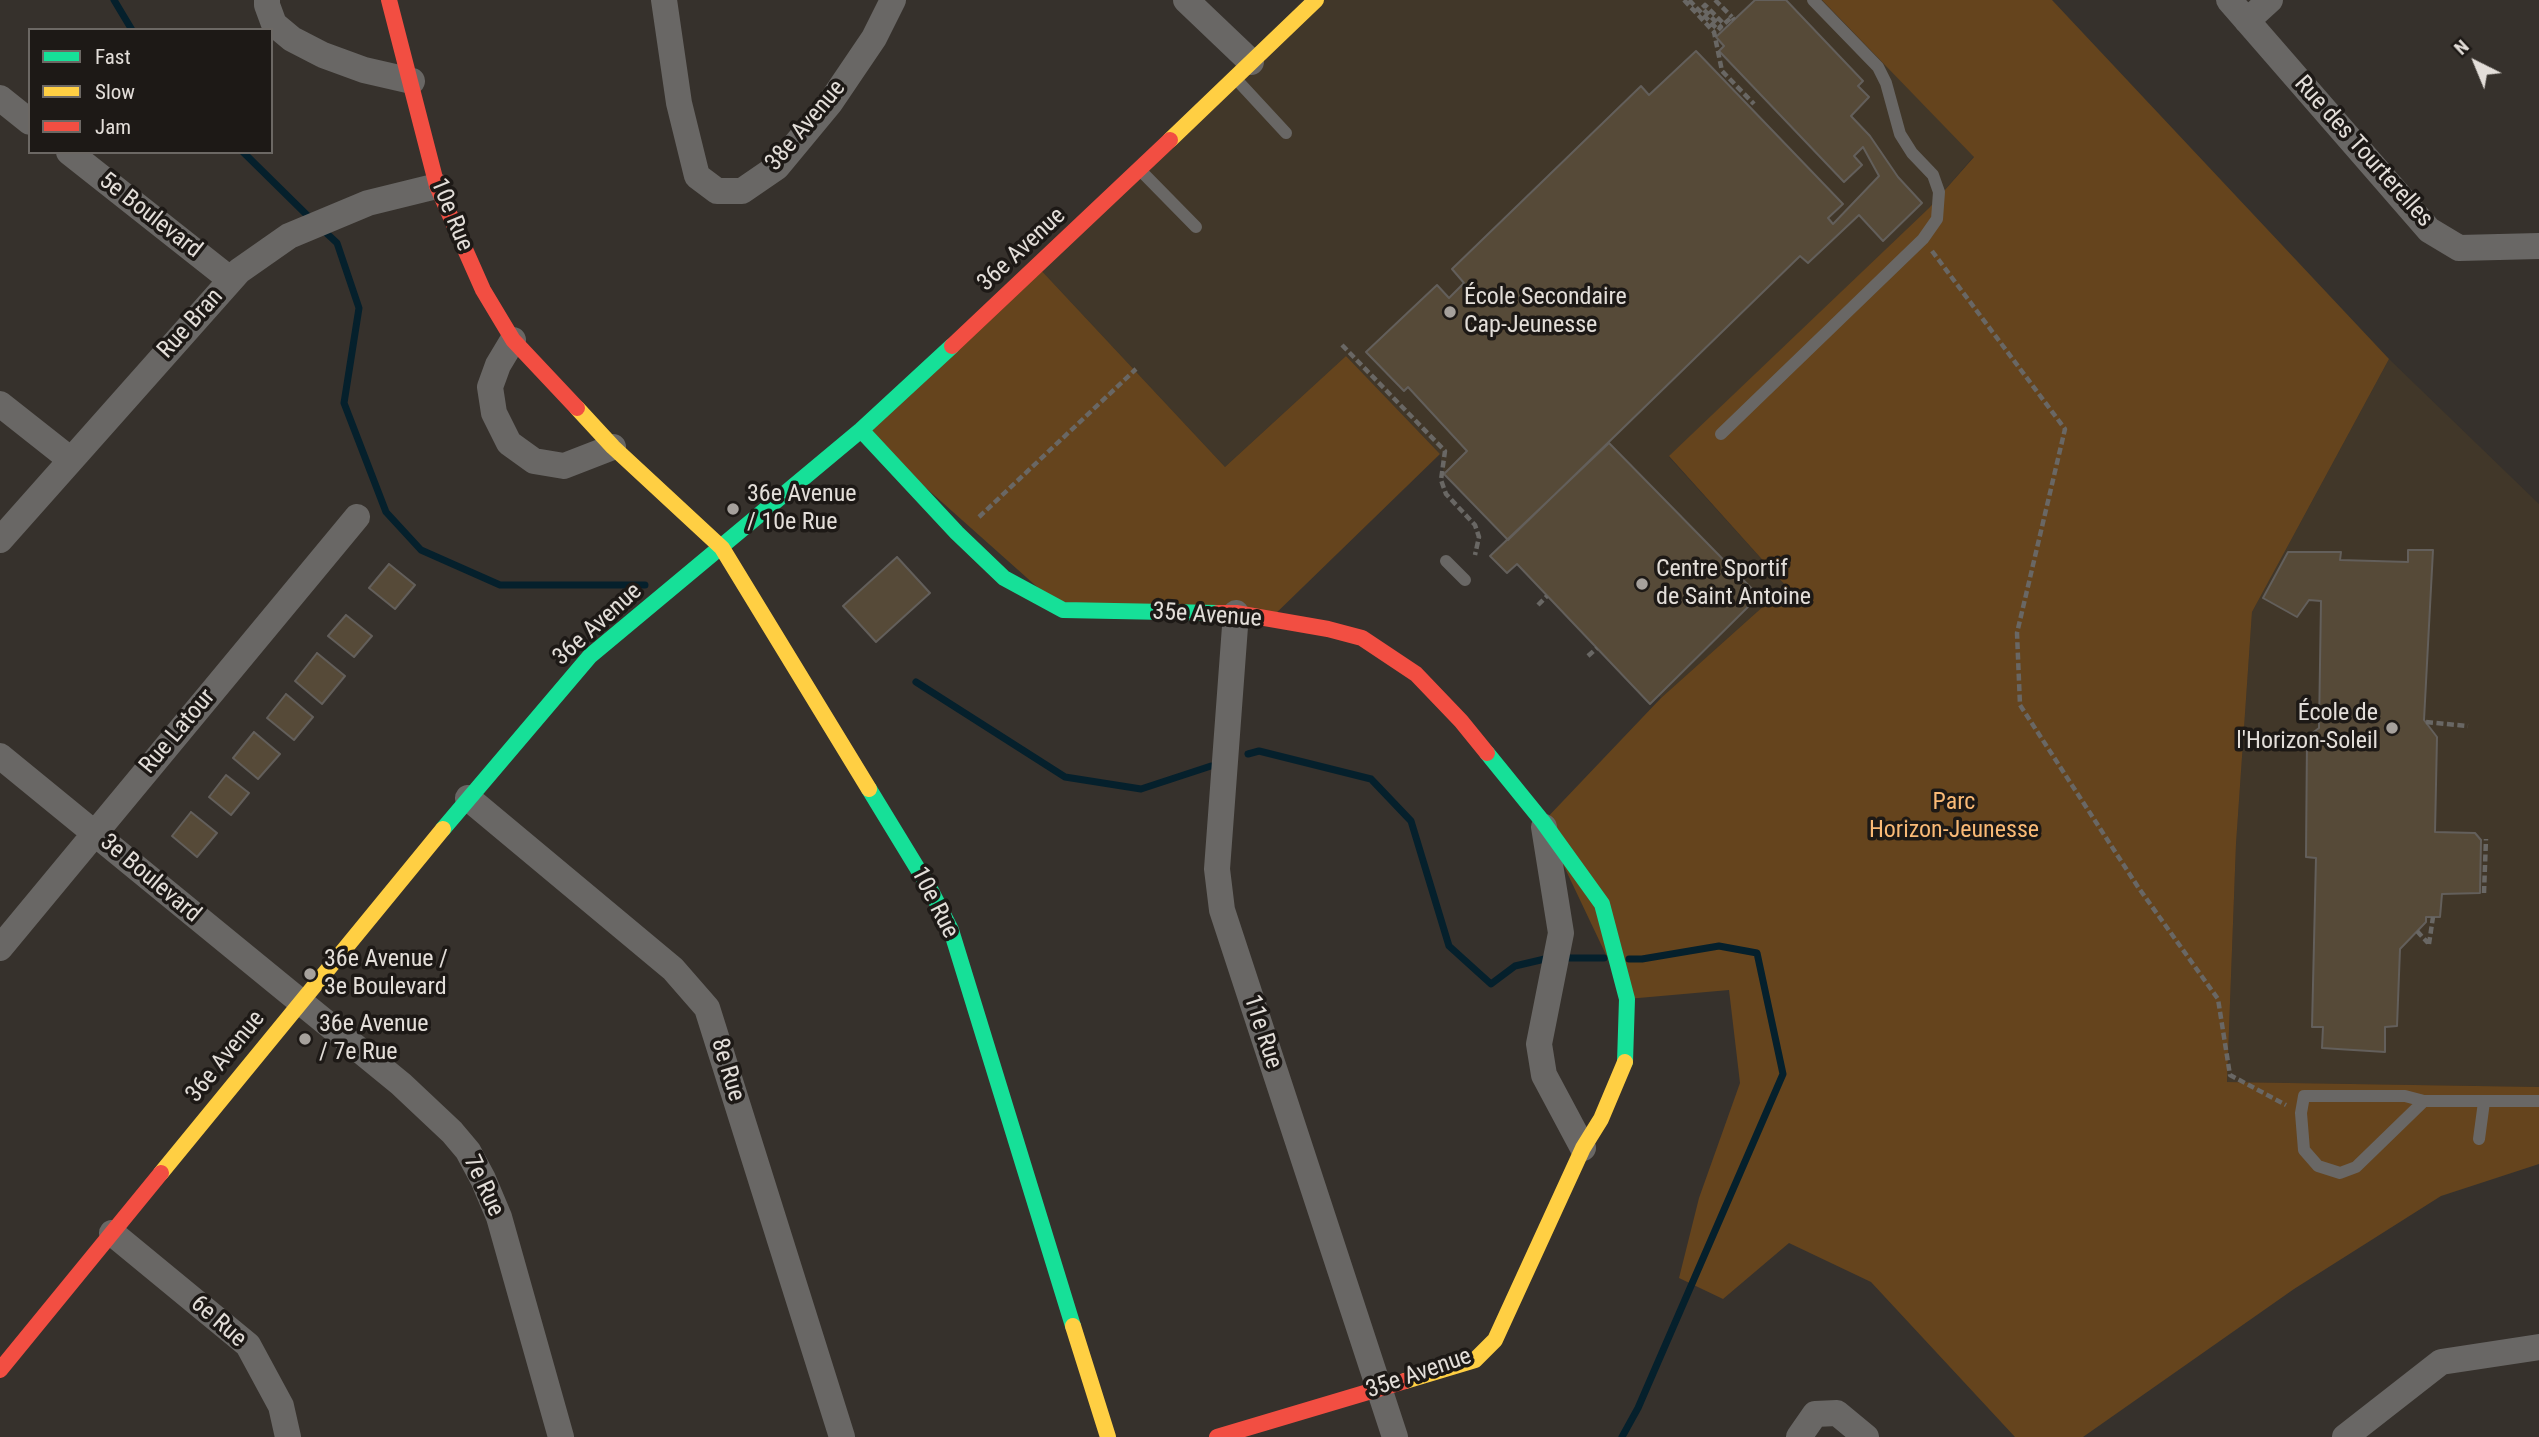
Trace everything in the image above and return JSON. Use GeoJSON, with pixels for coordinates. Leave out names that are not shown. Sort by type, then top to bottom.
{"type":"FeatureCollection","features":[{"type":"Feature","properties":{"kind":"street"},"geometry":{"type":"LineString","coordinates":[[267,0],[274,24],[292,39],[323,55],[364,70],[412,81]]}},
{"type":"Feature","properties":{"kind":"street","name":"10e Rue"},"geometry":{"type":"LineString","coordinates":[[389,0],[437,186],[483,290],[513,340],[613,447],[722,548],[930,889],[951,930],[1108,1437]]}},
{"type":"Feature","properties":{"kind":"street","name":"38e Avenue"},"geometry":{"type":"LineString","coordinates":[[664,0],[680,103],[697,176],[717,191],[742,191],[777,167],[830,103],[874,38],[893,0]]}},
{"type":"Feature","properties":{"kind":"street"},"geometry":{"type":"LineString","coordinates":[[1186,0],[1242,70]]}},
{"type":"Feature","properties":{"kind":"street","name":"36e Avenue"},"geometry":{"type":"LineString","coordinates":[[0,1370],[468,798],[590,656],[861,430],[1316,0]]}},
{"type":"Feature","properties":{"kind":"street","name":"Rue des Tourterelles"},"geometry":{"type":"LineString","coordinates":[[2228,0],[2429,230],[2459,248],[2539,246]]}},
{"type":"Feature","properties":{"kind":"street"},"geometry":{"type":"LineString","coordinates":[[2247,22],[2270,0]]}},
{"type":"Feature","properties":{"kind":"street"},"geometry":{"type":"LineString","coordinates":[[0,98],[28,120]]}},
{"type":"Feature","properties":{"kind":"street","name":"5e Boulevard"},"geometry":{"type":"LineString","coordinates":[[72,154],[231,280]]}},
{"type":"Feature","properties":{"kind":"street","name":"Rue Bran"},"geometry":{"type":"LineString","coordinates":[[0,540],[239,271],[289,236],[368,203],[437,186]]}},
{"type":"Feature","properties":{"kind":"street"},"geometry":{"type":"LineString","coordinates":[[513,340],[498,365],[490,387],[494,413],[509,443],[534,461],[564,466],[613,447]]}},
{"type":"Feature","properties":{"kind":"street"},"geometry":{"type":"LineString","coordinates":[[0,404],[71,460]]}},
{"type":"Feature","properties":{"kind":"street","name":"35e Avenue"},"geometry":{"type":"LineString","coordinates":[[861,430],[957,533],[1004,578],[1063,610],[1236,613],[1328,629],[1362,638],[1383,650],[1416,674],[1461,722],[1543,822],[1602,904],[1627,999],[1625,1066],[1601,1119],[1583,1148],[1494,1340],[1475,1360],[1217,1437]]}},
{"type":"Feature","properties":{"kind":"street","name":"Rue Latour"},"geometry":{"type":"LineString","coordinates":[[0,948],[357,517]]}},
{"type":"Feature","properties":{"kind":"street","name":"11e Rue"},"geometry":{"type":"LineString","coordinates":[[1236,613],[1217,869],[1222,909],[1395,1437]]}},
{"type":"Feature","properties":{"kind":"street","name":"3e Boulevard"},"geometry":{"type":"LineString","coordinates":[[0,756],[299,1003]]}},
{"type":"Feature","properties":{"kind":"street","name":"8e Rue"},"geometry":{"type":"LineString","coordinates":[[468,798],[673,969],[707,1008],[842,1437]]}},
{"type":"Feature","properties":{"kind":"street"},"geometry":{"type":"LineString","coordinates":[[1543,822],[1561,933],[1539,1044],[1544,1075],[1583,1148]]}},
{"type":"Feature","properties":{"kind":"street","name":"7e Rue"},"geometry":{"type":"LineString","coordinates":[[299,1003],[401,1084],[452,1132],[468,1151],[499,1217],[561,1437]]}},
{"type":"Feature","properties":{"kind":"street","name":"6e Rue"},"geometry":{"type":"LineString","coordinates":[[112,1233],[248,1345],[281,1406],[288,1437]]}},
{"type":"Feature","properties":{"kind":"street"},"geometry":{"type":"LineString","coordinates":[[2345,1437],[2441,1363],[2539,1347]]}},
{"type":"Feature","properties":{"kind":"street"},"geometry":{"type":"LineString","coordinates":[[1799,1437],[1815,1414],[1837,1412],[1866,1437]]}},
{"type":"Feature","properties":{"kind":"lane"},"geometry":{"type":"LineString","coordinates":[[1721,434],[1923,239],[1937,219],[1939,192],[1933,175],[1912,153],[1900,134],[1886,83],[1878,67],[1813,0]]}},
{"type":"Feature","properties":{"kind":"lane"},"geometry":{"type":"LineString","coordinates":[[1242,70],[1286,133]]}},
{"type":"Feature","properties":{"kind":"lane"},"geometry":{"type":"LineString","coordinates":[[1139,170],[1196,227]]}},
{"type":"Feature","properties":{"kind":"lane"},"geometry":{"type":"LineString","coordinates":[[1446,561],[1465,580]]}},
{"type":"Feature","properties":{"kind":"lane"},"geometry":{"type":"LineString","coordinates":[[2424,1101],[2356,1167],[2340,1173],[2318,1166],[2304,1150],[2301,1113],[2304,1096],[2405,1096],[2424,1101],[2539,1101]]}},
{"type":"Feature","properties":{"kind":"lane"},"geometry":{"type":"LineString","coordinates":[[2479,1139],[2484,1102]]}},
{"type":"Feature","properties":{"kind":"path"},"geometry":{"type":"LineString","coordinates":[[1686,0],[1718,30],[1721,27],[1702,8],[1705,5],[1724,24],[1733,18],[1715,0]]}},
{"type":"Feature","properties":{"kind":"path"},"geometry":{"type":"LineString","coordinates":[[1686,0],[1714,32],[1722,71],[1754,104]]}},
{"type":"Feature","properties":{"kind":"path"},"geometry":{"type":"LineString","coordinates":[[1923,239],[2064,429],[2017,633],[2020,705],[2138,887],[2218,999],[2230,1075],[2301,1113]]}},
{"type":"Feature","properties":{"kind":"path"},"geometry":{"type":"LineString","coordinates":[[1342,345],[1445,451],[1441,480],[1446,494],[1475,525],[1479,537],[1475,555]]}},
{"type":"Feature","properties":{"kind":"path"},"geometry":{"type":"LineString","coordinates":[[973,523],[1136,369]]}},
{"type":"Feature","properties":{"kind":"path"},"geometry":{"type":"LineString","coordinates":[[1538,604],[1547,596]]}},
{"type":"Feature","properties":{"kind":"path"},"geometry":{"type":"LineString","coordinates":[[1588,656],[1597,648]]}},
{"type":"Feature","properties":{"kind":"path"},"geometry":{"type":"LineString","coordinates":[[2426,722],[2468,726]]}},
{"type":"Feature","properties":{"kind":"path"},"geometry":{"type":"LineString","coordinates":[[2484,893],[2486,839]]}},
{"type":"Feature","properties":{"kind":"path"},"geometry":{"type":"LineString","coordinates":[[2417,932],[2429,944],[2433,917]]}},
{"type":"Feature","properties":{"kind":"shaded area","name":"École Secondaire Cap-Jeunesse"},"geometry":{"type":"Polygon","coordinates":[[[1316,0],[1822,0],[1974,156],[1929,208],[1669,457],[1786,586],[1661,698],[1444,474],[1440,454],[1346,356],[1225,467],[1038,267],[1316,0]]]}},
{"type":"Feature","properties":{"kind":"shaded area","name":"École de l'Horizon-Soleil"},"geometry":{"type":"Polygon","coordinates":[[[2389,359],[2539,504],[2539,1087],[2227,1082],[2236,844],[2252,612],[2389,359]]]}},
{"type":"Feature","properties":{"kind":"green space","name":"Parc Horizon-Jeunesse"},"geometry":{"type":"Polygon","coordinates":[[[1822,0],[2052,0],[2389,359],[2252,612],[2236,844],[2227,1082],[2539,1087],[2539,1164],[2441,1196],[2294,1289],[2083,1437],[2015,1437],[1871,1282],[1789,1243],[1723,1299],[1679,1278],[1699,1198],[1740,1083],[1729,990],[1627,999],[1543,822],[1661,698],[1786,586],[1669,456],[1929,208],[1974,157],[1822,0]]]}},
{"type":"Feature","properties":{"kind":"green space"},"geometry":{"type":"Polygon","coordinates":[[[1038,267],[1225,467],[1346,356],[1440,454],[1269,620],[1063,610],[861,430],[1038,267]]]}},
{"type":"Feature","properties":{"kind":"building","name":"École Secondaire Cap-Jeunesse"},"geometry":{"type":"Polygon","coordinates":[[[1755,0],[1786,0],[1863,81],[1858,86],[1869,97],[1851,116],[1870,136],[1898,177],[1922,203],[1883,241],[1859,215],[1808,263],[1800,256],[1508,540],[1444,474],[1467,451],[1408,387],[1404,391],[1366,352],[1437,285],[1449,298],[1464,283],[1452,269],[1641,86],[1649,95],[1696,51],[1843,204],[1828,218],[1833,224],[1879,176],[1863,147],[1854,156],[1862,165],[1844,182],[1719,51],[1724,46],[1716,37],[1755,0]]]}},
{"type":"Feature","properties":{"kind":"building","name":"Centre Sportif de Saint Antoine"},"geometry":{"type":"Polygon","coordinates":[[[1609,443],[1759,596],[1650,704],[1517,564],[1507,573],[1490,556],[1609,443]]]}},
{"type":"Feature","properties":{"kind":"building"},"geometry":{"type":"Polygon","coordinates":[[[2408,550],[2433,550],[2424,720],[2437,737],[2435,832],[2475,833],[2481,840],[2480,893],[2442,894],[2440,917],[2426,917],[2426,922],[2400,949],[2397,1026],[2385,1027],[2385,1052],[2322,1048],[2323,1027],[2312,1027],[2316,858],[2306,857],[2307,737],[2319,728],[2321,601],[2309,600],[2297,617],[2263,598],[2288,552],[2341,552],[2340,560],[2408,562],[2408,550]]]}},
{"type":"Feature","properties":{"kind":"building"},"geometry":{"type":"Polygon","coordinates":[[[897,557],[930,593],[876,642],[843,606],[897,557]]]}},
{"type":"Feature","properties":{"kind":"building"},"geometry":{"type":"Polygon","coordinates":[[[389,564],[415,585],[395,609],[369,588],[389,564]]]}},
{"type":"Feature","properties":{"kind":"building"},"geometry":{"type":"Polygon","coordinates":[[[346,615],[372,636],[354,657],[328,636],[346,615]]]}},
{"type":"Feature","properties":{"kind":"building"},"geometry":{"type":"Polygon","coordinates":[[[317,653],[345,676],[322,704],[295,681],[317,653]]]}},
{"type":"Feature","properties":{"kind":"building"},"geometry":{"type":"Polygon","coordinates":[[[286,694],[313,717],[294,740],[267,718],[286,694]]]}},
{"type":"Feature","properties":{"kind":"building"},"geometry":{"type":"Polygon","coordinates":[[[254,732],[280,754],[258,779],[233,758],[254,732]]]}},
{"type":"Feature","properties":{"kind":"building"},"geometry":{"type":"Polygon","coordinates":[[[226,775],[249,793],[231,815],[209,797],[226,775]]]}},
{"type":"Feature","properties":{"kind":"building"},"geometry":{"type":"Polygon","coordinates":[[[191,812],[217,833],[197,857],[172,836],[191,812]]]}},
{"type":"Feature","properties":{"kind":"waterway"},"geometry":{"type":"LineString","coordinates":[[114,0],[131,28]]}},
{"type":"Feature","properties":{"kind":"waterway"},"geometry":{"type":"LineString","coordinates":[[245,154],[312,220]]}},
{"type":"Feature","properties":{"kind":"waterway"},"geometry":{"type":"LineString","coordinates":[[321,228],[337,243],[359,308],[344,403],[386,512],[421,550],[500,585],[645,585]]}},
{"type":"Feature","properties":{"kind":"waterway"},"geometry":{"type":"LineString","coordinates":[[916,682],[1065,777],[1141,789],[1211,766]]}},
{"type":"Feature","properties":{"kind":"waterway"},"geometry":{"type":"LineString","coordinates":[[1248,754],[1259,751],[1371,779],[1411,821],[1449,946],[1491,984],[1515,966],[1549,958]]}},
{"type":"Feature","properties":{"kind":"waterway"},"geometry":{"type":"LineString","coordinates":[[1622,1437],[1638,1408],[1783,1074],[1757,953],[1719,946],[1629,959]]}},
{"type":"Feature","properties":{"kind":"waterway"},"geometry":{"type":"LineString","coordinates":[[1569,958],[1604,958]]}},
{"type":"Feature","properties":{"kind":"traffic: fast"},"geometry":{"type":"LineString","coordinates":[[443,829],[590,656],[861,430],[952,346]]}},
{"type":"Feature","properties":{"kind":"traffic: fast"},"geometry":{"type":"LineString","coordinates":[[861,430],[957,533],[1004,578],[1063,610],[1218,613]]}},
{"type":"Feature","properties":{"kind":"traffic: fast"},"geometry":{"type":"LineString","coordinates":[[1487,753],[1543,822],[1602,904],[1627,999],[1625,1062]]}},
{"type":"Feature","properties":{"kind":"traffic: fast"},"geometry":{"type":"LineString","coordinates":[[869,789],[930,889],[951,930],[1073,1326]]}},
{"type":"Feature","properties":{"kind":"traffic: slow"},"geometry":{"type":"LineString","coordinates":[[1170,140],[1316,0]]}},
{"type":"Feature","properties":{"kind":"traffic: slow"},"geometry":{"type":"LineString","coordinates":[[577,408],[613,447],[722,548],[869,789]]}},
{"type":"Feature","properties":{"kind":"traffic: slow"},"geometry":{"type":"LineString","coordinates":[[161,1173],[443,829]]}},
{"type":"Feature","properties":{"kind":"traffic: slow"},"geometry":{"type":"LineString","coordinates":[[1405,1381],[1475,1360],[1495,1340],[1583,1148],[1601,1119],[1625,1062]]}},
{"type":"Feature","properties":{"kind":"traffic: slow"},"geometry":{"type":"LineString","coordinates":[[1073,1326],[1108,1437]]}},
{"type":"Feature","properties":{"kind":"traffic: jam"},"geometry":{"type":"LineString","coordinates":[[389,0],[437,186],[483,290],[513,340],[577,408]]}},
{"type":"Feature","properties":{"kind":"traffic: jam"},"geometry":{"type":"LineString","coordinates":[[952,346],[1170,140]]}},
{"type":"Feature","properties":{"kind":"traffic: jam"},"geometry":{"type":"LineString","coordinates":[[1218,613],[1236,613],[1328,629],[1362,638],[1416,674],[1487,753]]}},
{"type":"Feature","properties":{"kind":"traffic: jam"},"geometry":{"type":"LineString","coordinates":[[0,1370],[161,1173]]}},
{"type":"Feature","properties":{"kind":"traffic: jam"},"geometry":{"type":"LineString","coordinates":[[1217,1437],[1405,1381]]}},
{"type":"Feature","properties":{"kind":"place","name":"École Secondaire Cap-Jeunesse"},"geometry":{"type":"Point","coordinates":[1450,312]}},
{"type":"Feature","properties":{"kind":"place","name":"36e Avenue / 10e Rue"},"geometry":{"type":"Point","coordinates":[733,509]}},
{"type":"Feature","properties":{"kind":"place","name":"Centre Sportif de Saint Antoine"},"geometry":{"type":"Point","coordinates":[1642,584]}},
{"type":"Feature","properties":{"kind":"place","name":"École de l'Horizon-Soleil"},"geometry":{"type":"Point","coordinates":[2392,728]}},
{"type":"Feature","properties":{"kind":"place","name":"36e Avenue / 3e Boulevard"},"geometry":{"type":"Point","coordinates":[310,974]}},
{"type":"Feature","properties":{"kind":"place","name":"36e Avenue / 7e Rue"},"geometry":{"type":"Point","coordinates":[305,1039]}}]}
